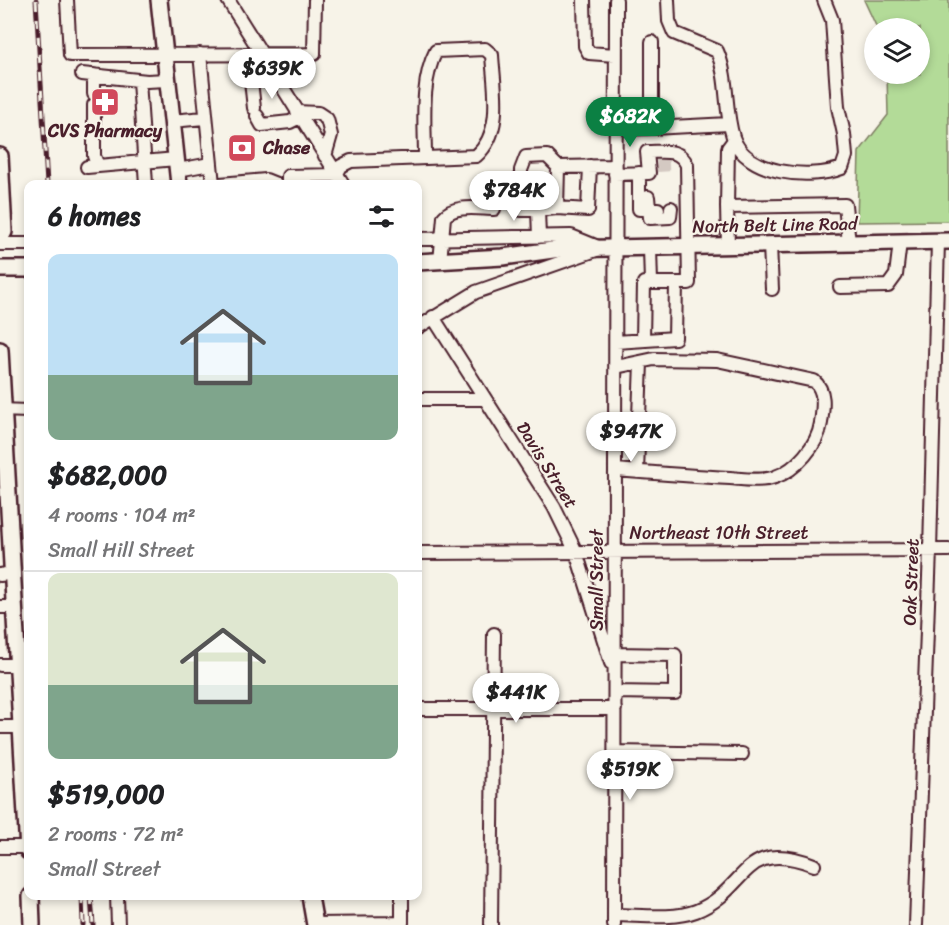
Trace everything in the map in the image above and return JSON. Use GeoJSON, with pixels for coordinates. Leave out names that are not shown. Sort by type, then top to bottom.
{"type":"FeatureCollection","features":[{"type":"Feature","properties":{"kind":"main road"},"geometry":{"type":"LineString","coordinates":[[159,0],[178,171]]}},
{"type":"Feature","properties":{"kind":"main road"},"geometry":{"type":"LineString","coordinates":[[0,156],[4,232],[0,237]]}},
{"type":"Feature","properties":{"kind":"main road","name":"North Belt Line Road"},"geometry":{"type":"LineString","coordinates":[[422,262],[612,244],[650,248],[943,241]]}},
{"type":"Feature","properties":{"kind":"main road"},"geometry":{"type":"LineString","coordinates":[[0,269],[24,269]]}},
{"type":"Feature","properties":{"kind":"main road"},"geometry":{"type":"LineString","coordinates":[[0,350],[8,607],[18,665],[24,768]]}},
{"type":"Feature","properties":{"kind":"main road"},"geometry":{"type":"LineString","coordinates":[[31,900],[32,925]]}},
{"type":"Feature","properties":{"kind":"main road"},"geometry":{"type":"LineString","coordinates":[[311,900],[315,925]]}},
{"type":"Feature","properties":{"kind":"street"},"geometry":{"type":"LineString","coordinates":[[67,0],[70,55],[314,54],[315,0]]}},
{"type":"Feature","properties":{"kind":"street"},"geometry":{"type":"LineString","coordinates":[[228,0],[339,179]]}},
{"type":"Feature","properties":{"kind":"street"},"geometry":{"type":"LineString","coordinates":[[584,0],[585,46],[589,53],[615,56]]}},
{"type":"Feature","properties":{"kind":"street","name":"Small Street"},"geometry":{"type":"LineString","coordinates":[[614,920],[616,342],[612,244],[616,0]]}},
{"type":"Feature","properties":{"kind":"street"},"geometry":{"type":"LineString","coordinates":[[668,0],[669,21],[674,33],[717,51],[725,69],[729,124],[734,140],[747,156],[774,171],[833,171],[842,168],[846,156],[838,107],[832,20],[824,0]]}},
{"type":"Feature","properties":{"kind":"street"},"geometry":{"type":"LineString","coordinates":[[651,128],[652,42]]}},
{"type":"Feature","properties":{"kind":"street"},"geometry":{"type":"LineString","coordinates":[[339,179],[341,166],[351,161],[476,156],[483,149],[495,124],[492,55],[485,49],[436,51],[425,96],[425,158]]}},
{"type":"Feature","properties":{"kind":"street"},"geometry":{"type":"LineString","coordinates":[[200,54],[204,118],[212,180]]}},
{"type":"Feature","properties":{"kind":"street"},"geometry":{"type":"LineString","coordinates":[[248,54],[255,112],[262,124],[290,122],[299,114],[318,112],[327,119],[331,135],[325,156]]}},
{"type":"Feature","properties":{"kind":"street"},"geometry":{"type":"LineString","coordinates":[[167,80],[139,81],[88,75],[94,99],[93,166],[145,164],[178,171],[210,164]]}},
{"type":"Feature","properties":{"kind":"street"},"geometry":{"type":"LineString","coordinates":[[139,81],[146,180]]}},
{"type":"Feature","properties":{"kind":"street"},"geometry":{"type":"LineString","coordinates":[[172,121],[204,118]]}},
{"type":"Feature","properties":{"kind":"street"},"geometry":{"type":"LineString","coordinates":[[615,129],[729,124]]}},
{"type":"Feature","properties":{"kind":"street"},"geometry":{"type":"LineString","coordinates":[[728,246],[728,148],[734,140]]}},
{"type":"Feature","properties":{"kind":"street"},"geometry":{"type":"LineString","coordinates":[[643,340],[644,283],[689,283],[687,208],[681,165],[683,157],[676,152],[647,152],[652,190]]}},
{"type":"Feature","properties":{"kind":"street"},"geometry":{"type":"LineString","coordinates":[[590,166],[588,210],[556,208],[521,210],[521,170],[526,157],[547,156],[558,167],[590,166],[615,170],[687,208]]}},
{"type":"Feature","properties":{"kind":"street"},"geometry":{"type":"LineString","coordinates":[[556,208],[558,167]]}},
{"type":"Feature","properties":{"kind":"street"},"geometry":{"type":"LineString","coordinates":[[288,180],[288,176],[339,179]]}},
{"type":"Feature","properties":{"kind":"street"},"geometry":{"type":"LineString","coordinates":[[728,207],[845,205],[849,243]]}},
{"type":"Feature","properties":{"kind":"street"},"geometry":{"type":"LineString","coordinates":[[440,262],[444,217],[447,213],[455,209],[494,209]]}},
{"type":"Feature","properties":{"kind":"street"},"geometry":{"type":"LineString","coordinates":[[538,210],[539,237]]}},
{"type":"Feature","properties":{"kind":"street","name":"North Belt Line Road"},"geometry":{"type":"LineString","coordinates":[[422,238],[571,236],[612,244]]}},
{"type":"Feature","properties":{"kind":"street","name":"Oak Street"},"geometry":{"type":"LineString","coordinates":[[916,925],[943,241]]}},
{"type":"Feature","properties":{"kind":"street"},"geometry":{"type":"LineString","coordinates":[[840,287],[888,286],[896,275],[900,242]]}},
{"type":"Feature","properties":{"kind":"street"},"geometry":{"type":"LineString","coordinates":[[0,244],[24,244]]}},
{"type":"Feature","properties":{"kind":"street"},"geometry":{"type":"LineString","coordinates":[[422,325],[476,292],[612,244]]}},
{"type":"Feature","properties":{"kind":"street"},"geometry":{"type":"LineString","coordinates":[[770,245],[772,289]]}},
{"type":"Feature","properties":{"kind":"street"},"geometry":{"type":"LineString","coordinates":[[650,248],[651,283]]}},
{"type":"Feature","properties":{"kind":"street"},"geometry":{"type":"LineString","coordinates":[[616,342],[675,338],[676,283]]}},
{"type":"Feature","properties":{"kind":"street","name":"Davis Street"},"geometry":{"type":"LineString","coordinates":[[433,317],[554,507],[576,552],[615,678]]}},
{"type":"Feature","properties":{"kind":"street"},"geometry":{"type":"LineString","coordinates":[[616,367],[674,359],[732,362],[814,381],[820,386],[823,395],[820,426],[813,446],[788,470],[775,478],[756,479],[616,470]]}},
{"type":"Feature","properties":{"kind":"street"},"geometry":{"type":"LineString","coordinates":[[637,472],[641,362]]}},
{"type":"Feature","properties":{"kind":"street"},"geometry":{"type":"LineString","coordinates":[[422,399],[484,399]]}},
{"type":"Feature","properties":{"kind":"street"},"geometry":{"type":"LineString","coordinates":[[2,410],[24,411]]}},
{"type":"Feature","properties":{"kind":"street"},"geometry":{"type":"LineString","coordinates":[[616,438],[637,438]]}},
{"type":"Feature","properties":{"kind":"street","name":"Northeast 10th Street"},"geometry":{"type":"LineString","coordinates":[[422,553],[615,550],[949,550]]}},
{"type":"Feature","properties":{"kind":"street"},"geometry":{"type":"LineString","coordinates":[[491,925],[494,634]]}},
{"type":"Feature","properties":{"kind":"street"},"geometry":{"type":"LineString","coordinates":[[615,654],[675,655],[675,693],[615,692]]}},
{"type":"Feature","properties":{"kind":"street"},"geometry":{"type":"LineString","coordinates":[[0,665],[18,665]]}},
{"type":"Feature","properties":{"kind":"street"},"geometry":{"type":"LineString","coordinates":[[422,709],[615,709]]}},
{"type":"Feature","properties":{"kind":"street"},"geometry":{"type":"LineString","coordinates":[[0,727],[22,727]]}},
{"type":"Feature","properties":{"kind":"street"},"geometry":{"type":"LineString","coordinates":[[615,752],[741,754]]}},
{"type":"Feature","properties":{"kind":"street"},"geometry":{"type":"LineString","coordinates":[[0,847],[24,849]]}},
{"type":"Feature","properties":{"kind":"street"},"geometry":{"type":"LineString","coordinates":[[614,920],[682,915],[698,910],[715,900],[760,859],[778,856],[814,865]]}},
{"type":"Feature","properties":{"kind":"street"},"geometry":{"type":"LineString","coordinates":[[117,900],[118,925]]}},
{"type":"Feature","properties":{"kind":"street"},"geometry":{"type":"LineString","coordinates":[[315,925],[402,923],[402,900]]}},
{"type":"Feature","properties":{"kind":"green space"},"geometry":{"type":"Polygon","coordinates":[[[864,0],[949,0],[949,221],[857,222],[859,152],[888,115],[887,84],[930,84],[930,18],[872,18],[864,0]]]}},
{"type":"Feature","properties":{"kind":"tunnel"},"geometry":{"type":"LineString","coordinates":[[657,166],[675,165]]}},
{"type":"Feature","properties":{"kind":"railway"},"geometry":{"type":"LineString","coordinates":[[36,0],[47,180]]}},
{"type":"Feature","properties":{"kind":"railway"},"geometry":{"type":"LineString","coordinates":[[82,900],[83,925]]}},
{"type":"Feature","properties":{"kind":"railway"},"geometry":{"type":"LineString","coordinates":[[91,900],[93,925]]}},
{"type":"Feature","properties":{"kind":"place","name":"CVS Pharmacy"},"geometry":{"type":"Point","coordinates":[105,102]}},
{"type":"Feature","properties":{"kind":"place","name":"Chase"},"geometry":{"type":"Point","coordinates":[242,148]}}]}
